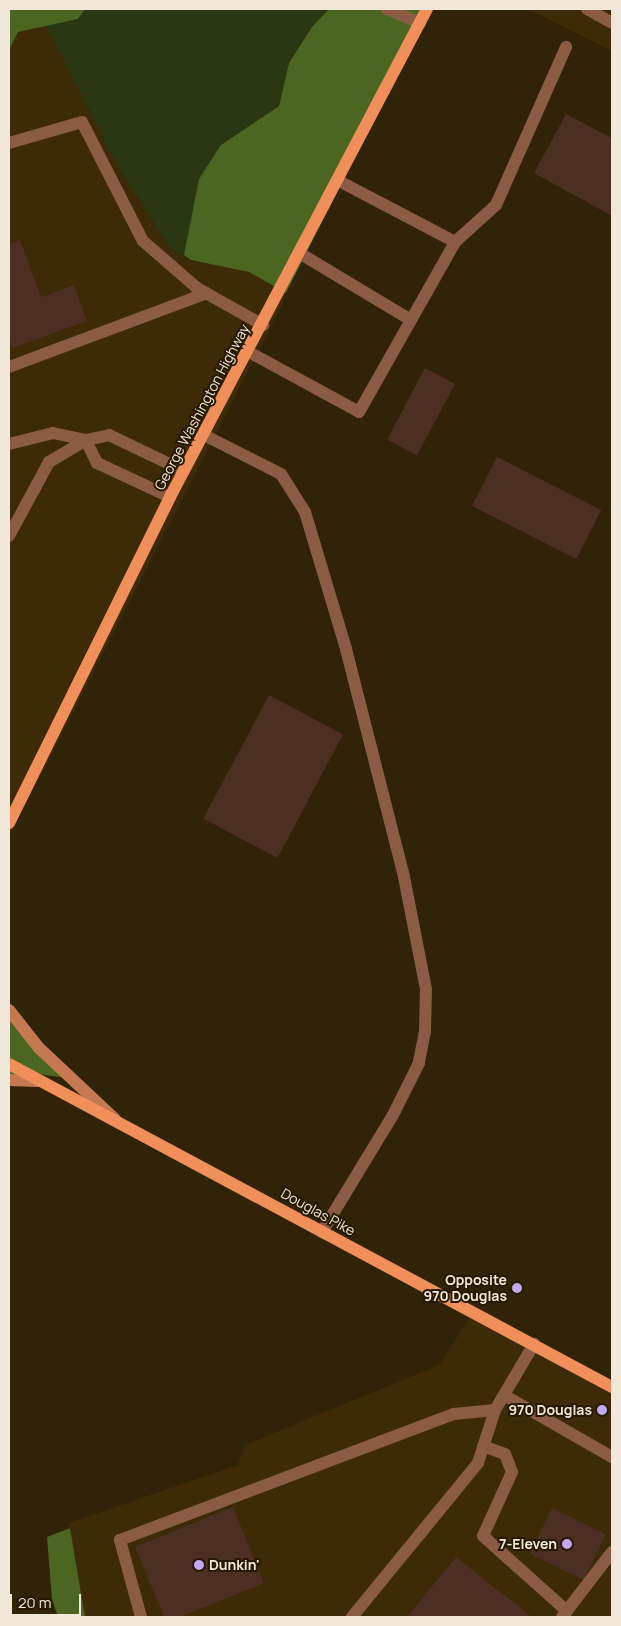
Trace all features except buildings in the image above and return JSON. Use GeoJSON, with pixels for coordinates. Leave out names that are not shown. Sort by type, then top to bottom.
{"type":"FeatureCollection","features":[{"type":"Feature","properties":{"kind":"main road","name":"George Washington Highway"},"geometry":{"type":"LineString","coordinates":[[9,823],[170,497],[301,254],[427,9]]}},
{"type":"Feature","properties":{"kind":"main road"},"geometry":{"type":"LineString","coordinates":[[9,1010],[39,1048],[119,1122]]}},
{"type":"Feature","properties":{"kind":"main road","name":"Douglas Pike"},"geometry":{"type":"LineString","coordinates":[[9,1064],[612,1387]]}},
{"type":"Feature","properties":{"kind":"main road"},"geometry":{"type":"LineString","coordinates":[[9,1080],[38,1080]]}},
{"type":"Feature","properties":{"kind":"lane"},"geometry":{"type":"LineString","coordinates":[[387,9],[420,23]]}},
{"type":"Feature","properties":{"kind":"lane"},"geometry":{"type":"LineString","coordinates":[[587,9],[612,23]]}},
{"type":"Feature","properties":{"kind":"lane"},"geometry":{"type":"LineString","coordinates":[[249,352],[359,412],[455,242],[496,205],[566,47]]}},
{"type":"Feature","properties":{"kind":"lane"},"geometry":{"type":"LineString","coordinates":[[9,143],[82,122],[143,241],[207,293],[263,325]]}},
{"type":"Feature","properties":{"kind":"lane"},"geometry":{"type":"LineString","coordinates":[[339,181],[455,242]]}},
{"type":"Feature","properties":{"kind":"lane"},"geometry":{"type":"LineString","coordinates":[[301,254],[411,320]]}},
{"type":"Feature","properties":{"kind":"lane"},"geometry":{"type":"LineString","coordinates":[[9,367],[207,293]]}},
{"type":"Feature","properties":{"kind":"lane"},"geometry":{"type":"LineString","coordinates":[[9,444],[53,433],[86,440]]}},
{"type":"Feature","properties":{"kind":"lane"},"geometry":{"type":"LineString","coordinates":[[9,536],[49,462],[86,440],[109,435],[184,471]]}},
{"type":"Feature","properties":{"kind":"lane"},"geometry":{"type":"LineString","coordinates":[[204,435],[281,474],[305,512],[346,649],[402,868],[426,990],[425,1030],[419,1063],[393,1115],[322,1232]]}},
{"type":"Feature","properties":{"kind":"lane"},"geometry":{"type":"LineString","coordinates":[[86,440],[97,463],[170,497]]}},
{"type":"Feature","properties":{"kind":"lane"},"geometry":{"type":"LineString","coordinates":[[352,1617],[478,1463],[495,1410],[534,1344]]}},
{"type":"Feature","properties":{"kind":"lane"},"geometry":{"type":"LineString","coordinates":[[504,1395],[612,1457]]}},
{"type":"Feature","properties":{"kind":"lane"},"geometry":{"type":"LineString","coordinates":[[141,1617],[120,1540],[454,1414],[495,1410]]}},
{"type":"Feature","properties":{"kind":"lane"},"geometry":{"type":"LineString","coordinates":[[483,1446],[505,1454],[512,1472],[483,1536],[565,1614],[612,1552]]}},
{"type":"Feature","properties":{"kind":"shaded area"},"geometry":{"type":"Polygon","coordinates":[[[528,9],[612,9],[612,51],[528,9]]]}},
{"type":"Feature","properties":{"kind":"shaded area"},"geometry":{"type":"Polygon","coordinates":[[[42,25],[48,28],[117,165],[170,248],[191,260],[249,272],[286,293],[283,303],[9,837],[9,50],[18,32],[42,25]]]}},
{"type":"Feature","properties":{"kind":"shaded area"},"geometry":{"type":"Polygon","coordinates":[[[474,1311],[612,1383],[612,1617],[85,1617],[69,1523],[238,1465],[245,1445],[439,1365],[474,1311]]]}},
{"type":"Feature","properties":{"kind":"green space"},"geometry":{"type":"Polygon","coordinates":[[[9,9],[85,9],[78,19],[18,32],[9,50],[9,9]]]}},
{"type":"Feature","properties":{"kind":"green space"},"geometry":{"type":"Polygon","coordinates":[[[85,9],[329,9],[312,27],[289,63],[279,106],[221,145],[184,255],[191,260],[170,248],[117,165],[48,28],[42,25],[78,19],[85,9]]]}},
{"type":"Feature","properties":{"kind":"green space"},"geometry":{"type":"Polygon","coordinates":[[[329,9],[430,9],[286,293],[249,272],[191,260],[184,255],[199,179],[221,145],[279,106],[289,63],[312,27],[329,9]]]}},
{"type":"Feature","properties":{"kind":"green space"},"geometry":{"type":"Polygon","coordinates":[[[9,1004],[34,1043],[74,1079],[30,1073],[9,1076],[9,1004]]]}},
{"type":"Feature","properties":{"kind":"green space"},"geometry":{"type":"Polygon","coordinates":[[[70,1528],[85,1617],[58,1617],[52,1599],[47,1537],[70,1528]]]}},
{"type":"Feature","properties":{"kind":"place","name":"Opposite 970 Douglas"},"geometry":{"type":"Point","coordinates":[517,1288]}},
{"type":"Feature","properties":{"kind":"place","name":"970 Douglas"},"geometry":{"type":"Point","coordinates":[602,1410]}},
{"type":"Feature","properties":{"kind":"place","name":"7-Eleven"},"geometry":{"type":"Point","coordinates":[567,1544]}},
{"type":"Feature","properties":{"kind":"place","name":"Dunkin'"},"geometry":{"type":"Point","coordinates":[199,1565]}}]}
